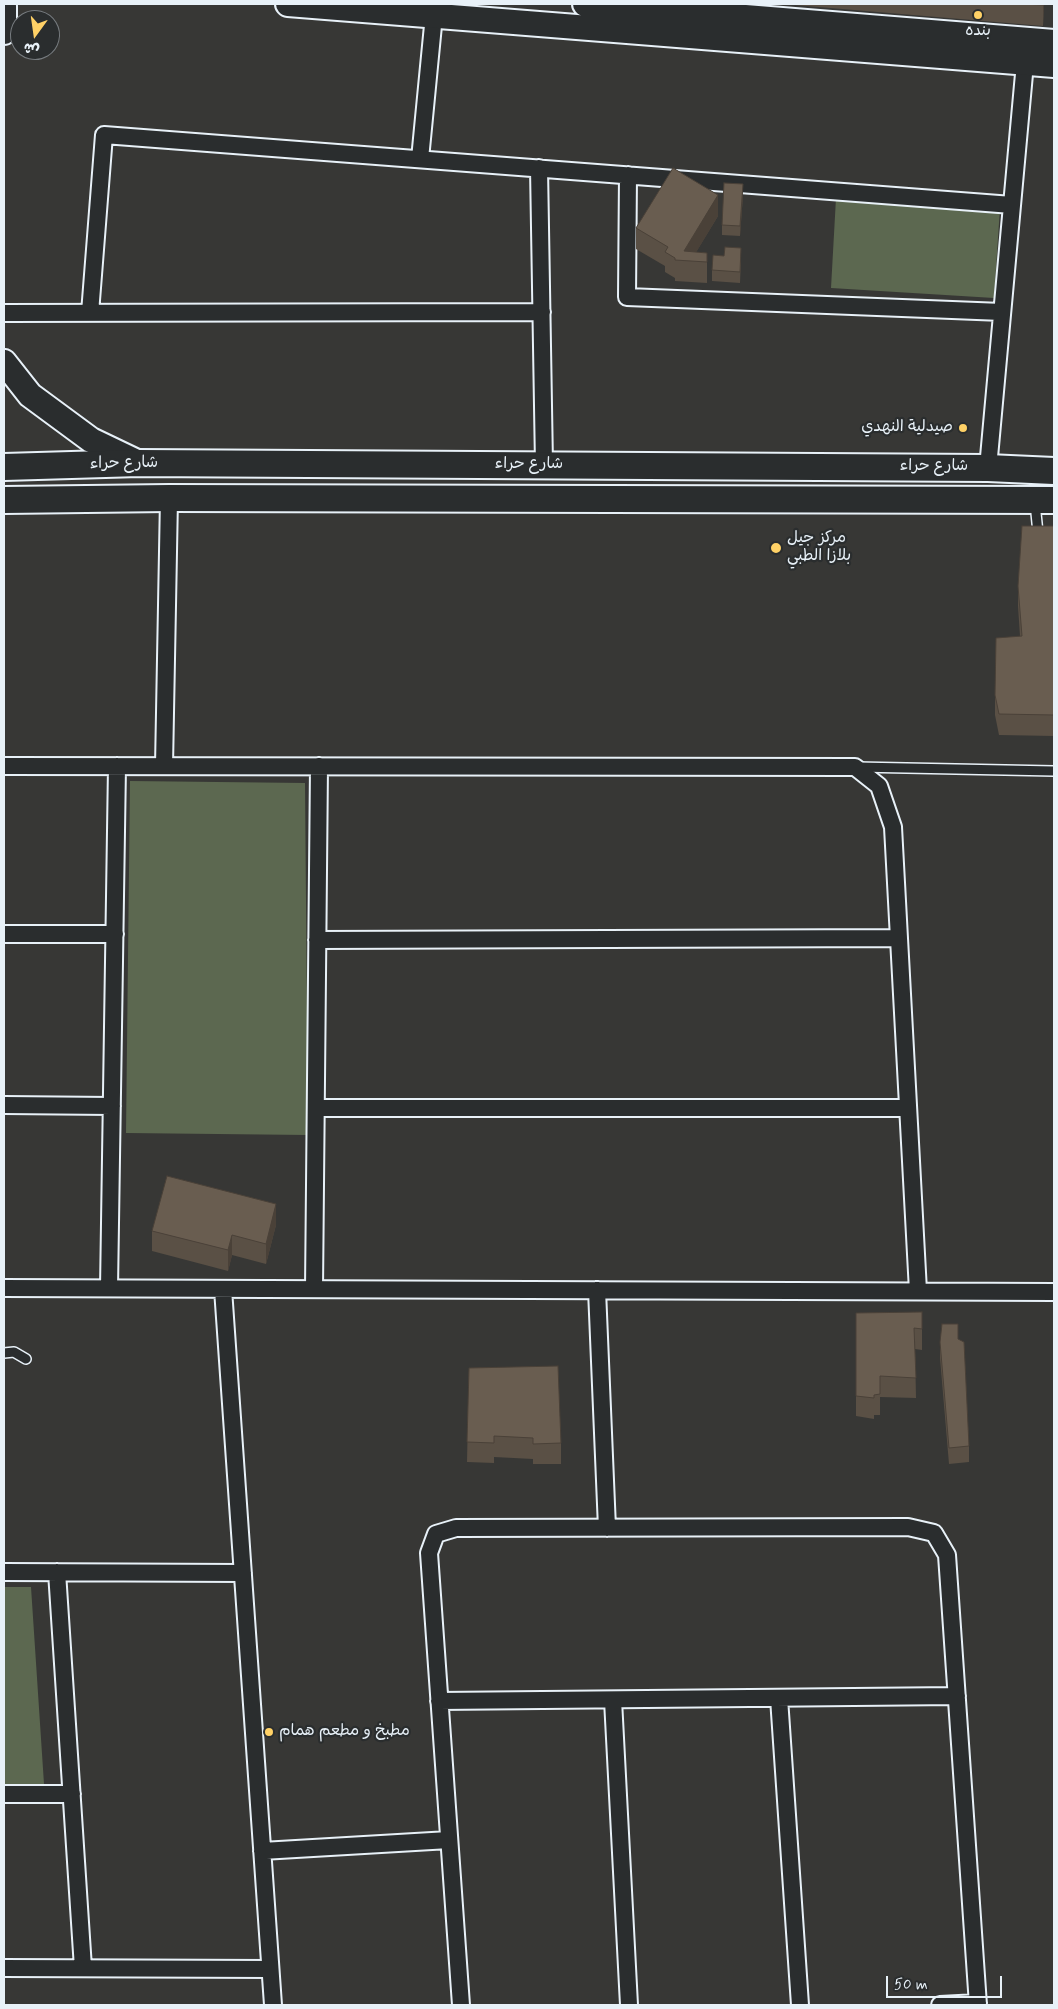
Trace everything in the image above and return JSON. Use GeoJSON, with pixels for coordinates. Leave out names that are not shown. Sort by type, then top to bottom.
{"type":"FeatureCollection","features":[{"type":"Feature","properties":{"kind":"main road","name":"شارع حراء"},"geometry":{"type":"LineString","coordinates":[[4,467],[139,463],[988,468],[1054,471]]}},
{"type":"Feature","properties":{"kind":"main road"},"geometry":{"type":"LineString","coordinates":[[330,464],[332,498]]}},
{"type":"Feature","properties":{"kind":"main road","name":"شارع حراء"},"geometry":{"type":"LineString","coordinates":[[4,500],[332,498],[1045,500]]}},
{"type":"Feature","properties":{"kind":"street"},"geometry":{"type":"LineString","coordinates":[[288,4],[436,12],[1054,65]]}},
{"type":"Feature","properties":{"kind":"street"},"geometry":{"type":"LineString","coordinates":[[585,4],[709,9],[1054,42]]}},
{"type":"Feature","properties":{"kind":"street"},"geometry":{"type":"LineString","coordinates":[[4,32],[5,5]]}},
{"type":"Feature","properties":{"kind":"street"},"geometry":{"type":"LineString","coordinates":[[420,159],[436,12]]}},
{"type":"Feature","properties":{"kind":"street"},"geometry":{"type":"LineString","coordinates":[[988,468],[1025,63]]}},
{"type":"Feature","properties":{"kind":"street"},"geometry":{"type":"LineString","coordinates":[[90,312],[104,135],[1012,205]]}},
{"type":"Feature","properties":{"kind":"street"},"geometry":{"type":"LineString","coordinates":[[539,168],[544,465]]}},
{"type":"Feature","properties":{"kind":"street"},"geometry":{"type":"LineString","coordinates":[[628,175],[627,297],[1002,312]]}},
{"type":"Feature","properties":{"kind":"street"},"geometry":{"type":"LineString","coordinates":[[4,313],[542,312]]}},
{"type":"Feature","properties":{"kind":"street"},"geometry":{"type":"LineString","coordinates":[[4,362],[30,395],[91,440],[139,463]]}},
{"type":"Feature","properties":{"kind":"street"},"geometry":{"type":"LineString","coordinates":[[164,766],[170,498]]}},
{"type":"Feature","properties":{"kind":"street"},"geometry":{"type":"LineString","coordinates":[[4,766],[855,767],[879,786],[893,827],[918,1291]]}},
{"type":"Feature","properties":{"kind":"street"},"geometry":{"type":"LineString","coordinates":[[109,1288],[117,766]]}},
{"type":"Feature","properties":{"kind":"street"},"geometry":{"type":"LineString","coordinates":[[314,1289],[319,766]]}},
{"type":"Feature","properties":{"kind":"street"},"geometry":{"type":"LineString","coordinates":[[4,934],[115,934]]}},
{"type":"Feature","properties":{"kind":"street"},"geometry":{"type":"LineString","coordinates":[[317,940],[899,938]]}},
{"type":"Feature","properties":{"kind":"street"},"geometry":{"type":"LineString","coordinates":[[4,1105],[112,1106]]}},
{"type":"Feature","properties":{"kind":"street"},"geometry":{"type":"LineString","coordinates":[[316,1108],[908,1108]]}},
{"type":"Feature","properties":{"kind":"street"},"geometry":{"type":"LineString","coordinates":[[4,1288],[1054,1292]]}},
{"type":"Feature","properties":{"kind":"street"},"geometry":{"type":"LineString","coordinates":[[223,1289],[273,2005]]}},
{"type":"Feature","properties":{"kind":"street"},"geometry":{"type":"LineString","coordinates":[[597,1290],[607,1528]]}},
{"type":"Feature","properties":{"kind":"street"},"geometry":{"type":"LineString","coordinates":[[461,2005],[429,1553],[436,1534],[456,1528],[908,1527],[934,1533],[947,1555],[978,2004],[940,2005]]}},
{"type":"Feature","properties":{"kind":"street"},"geometry":{"type":"LineString","coordinates":[[4,1572],[243,1573]]}},
{"type":"Feature","properties":{"kind":"street"},"geometry":{"type":"LineString","coordinates":[[57,1572],[83,1968]]}},
{"type":"Feature","properties":{"kind":"street"},"geometry":{"type":"LineString","coordinates":[[439,1701],[957,1696]]}},
{"type":"Feature","properties":{"kind":"street"},"geometry":{"type":"LineString","coordinates":[[779,1698],[800,2005]]}},
{"type":"Feature","properties":{"kind":"street"},"geometry":{"type":"LineString","coordinates":[[613,1700],[629,2005]]}},
{"type":"Feature","properties":{"kind":"street"},"geometry":{"type":"LineString","coordinates":[[4,1794],[72,1794]]}},
{"type":"Feature","properties":{"kind":"street"},"geometry":{"type":"LineString","coordinates":[[262,1851],[449,1840]]}},
{"type":"Feature","properties":{"kind":"street"},"geometry":{"type":"LineString","coordinates":[[4,1968],[270,1969]]}},
{"type":"Feature","properties":{"kind":"lane"},"geometry":{"type":"LineString","coordinates":[[1045,500],[1038,533],[1041,535],[1054,535]]}},
{"type":"Feature","properties":{"kind":"lane"},"geometry":{"type":"LineString","coordinates":[[855,767],[1054,771]]}},
{"type":"Feature","properties":{"kind":"lane"},"geometry":{"type":"LineString","coordinates":[[4,1353],[14,1352],[26,1359]]}},
{"type":"Feature","properties":{"kind":"green space"},"geometry":{"type":"Polygon","coordinates":[[[836,198],[1000,208],[994,298],[831,288],[836,198]]]}},
{"type":"Feature","properties":{"kind":"green space"},"geometry":{"type":"Polygon","coordinates":[[[130,781],[305,783],[308,1135],[126,1133],[130,781]]]}},
{"type":"Feature","properties":{"kind":"green space"},"geometry":{"type":"Polygon","coordinates":[[[4,1587],[31,1587],[44,1784],[4,1784],[4,1587]]]}},
{"type":"Feature","properties":{"kind":"building"},"geometry":{"type":"Polygon","coordinates":[[[673,168],[718,195],[684,251],[707,253],[707,262],[675,260],[675,258],[665,252],[668,247],[636,228],[673,168]]]}},
{"type":"Feature","properties":{"kind":"building"},"geometry":{"type":"Polygon","coordinates":[[[724,183],[743,184],[740,226],[722,225],[724,183]]]}},
{"type":"Feature","properties":{"kind":"building"},"geometry":{"type":"Polygon","coordinates":[[[725,247],[741,248],[740,272],[712,270],[713,255],[724,256],[725,247]]]}},
{"type":"Feature","properties":{"kind":"building"},"geometry":{"type":"Polygon","coordinates":[[[1022,526],[1054,526],[1054,715],[999,714],[995,695],[996,638],[1022,636],[1018,586],[1022,526]]]}},
{"type":"Feature","properties":{"kind":"building"},"geometry":{"type":"Polygon","coordinates":[[[167,1176],[276,1204],[266,1244],[232,1235],[228,1250],[152,1231],[167,1176]]]}},
{"type":"Feature","properties":{"kind":"building"},"geometry":{"type":"Polygon","coordinates":[[[922,1312],[922,1329],[914,1328],[916,1378],[880,1376],[880,1394],[874,1395],[874,1398],[856,1396],[856,1313],[922,1312]]]}},
{"type":"Feature","properties":{"kind":"building"},"geometry":{"type":"Polygon","coordinates":[[[942,1324],[958,1324],[958,1339],[964,1342],[969,1446],[949,1448],[940,1342],[942,1324]]]}},
{"type":"Feature","properties":{"kind":"building"},"geometry":{"type":"Polygon","coordinates":[[[558,1366],[561,1443],[533,1444],[533,1438],[494,1436],[494,1443],[467,1442],[469,1368],[558,1366]]]}},
{"type":"Feature","properties":{"kind":"place","name":"بنده"},"geometry":{"type":"Point","coordinates":[978,15]}},
{"type":"Feature","properties":{"kind":"place","name":"صيدلية النهدي"},"geometry":{"type":"Point","coordinates":[963,428]}},
{"type":"Feature","properties":{"kind":"place","name":"مركز جيل بلازا الطبي"},"geometry":{"type":"Point","coordinates":[776,548]}},
{"type":"Feature","properties":{"kind":"place","name":"مطبخ و مطعم همام"},"geometry":{"type":"Point","coordinates":[269,1732]}}]}
